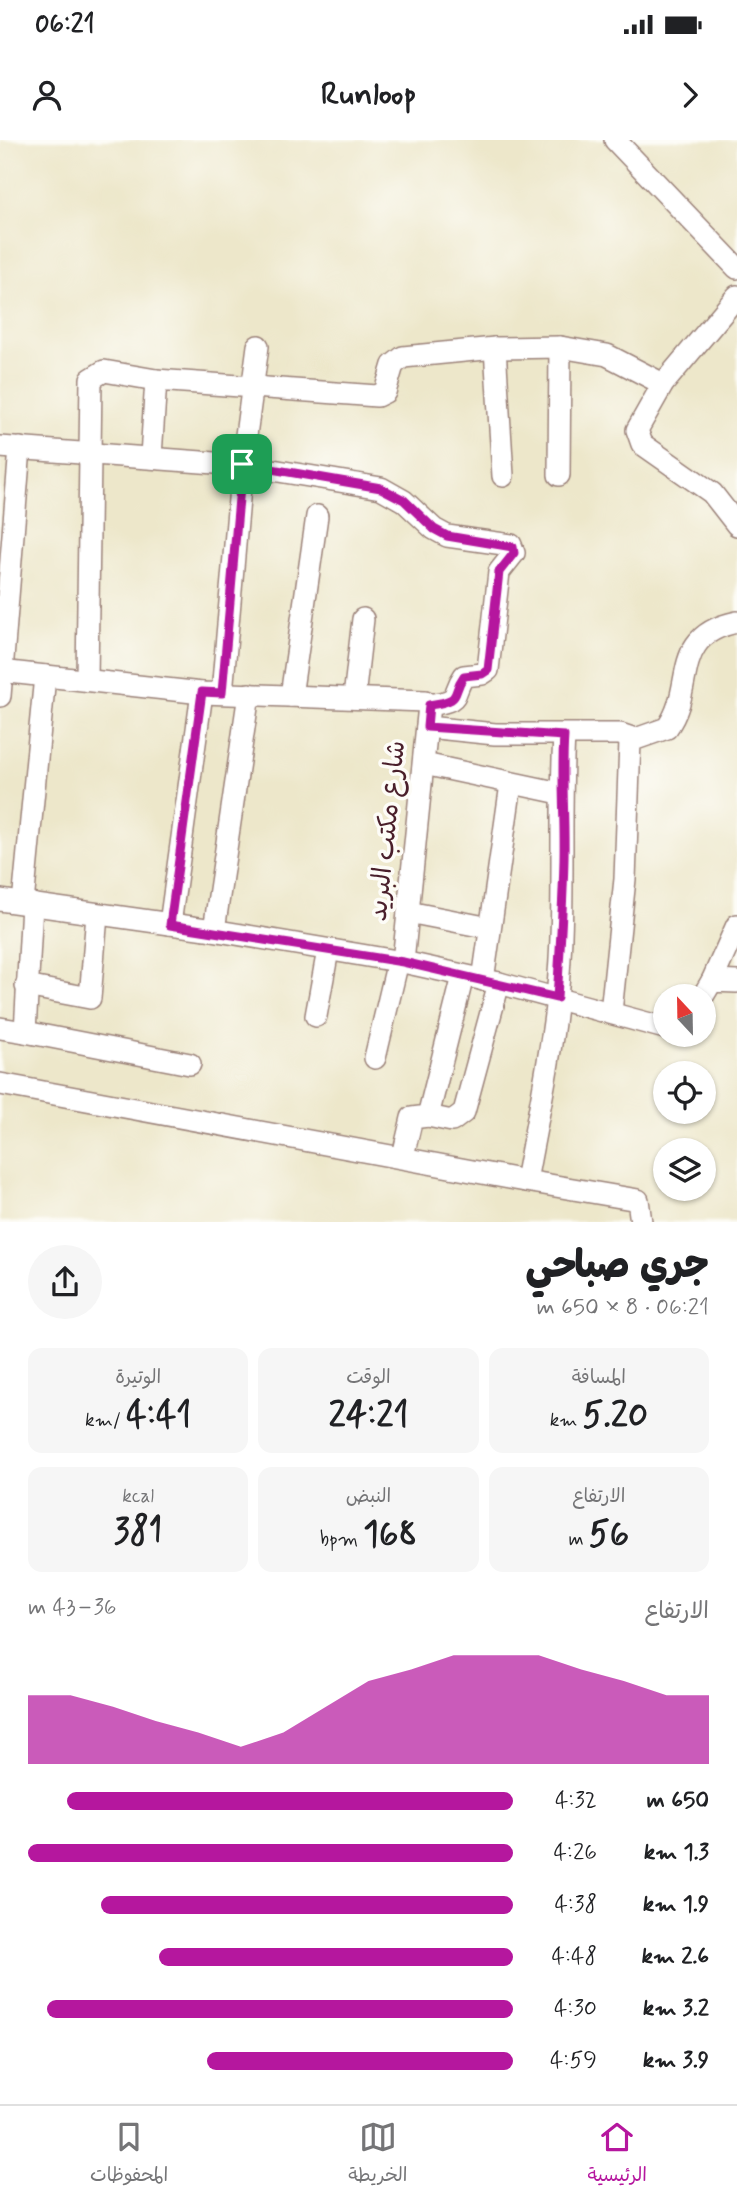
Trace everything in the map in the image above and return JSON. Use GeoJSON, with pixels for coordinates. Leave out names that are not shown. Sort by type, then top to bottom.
{"type":"FeatureCollection","features":[{"type":"Feature","properties":{"kind":"street"},"geometry":{"type":"LineString","coordinates":[[615,140],[737,268]]}},
{"type":"Feature","properties":{"kind":"street"},"geometry":{"type":"LineString","coordinates":[[737,296],[663,384],[639,421],[638,430],[642,444],[712,493],[737,525]]}},
{"type":"Feature","properties":{"kind":"street"},"geometry":{"type":"LineString","coordinates":[[170,925],[212,693],[258,346]]}},
{"type":"Feature","properties":{"kind":"street"},"geometry":{"type":"LineString","coordinates":[[87,680],[91,379],[94,375],[104,371],[156,380],[252,389],[377,396],[385,392],[393,365],[403,357],[495,348],[560,347],[607,355],[663,384]]}},
{"type":"Feature","properties":{"kind":"street"},"geometry":{"type":"LineString","coordinates":[[559,475],[560,347]]}},
{"type":"Feature","properties":{"kind":"street"},"geometry":{"type":"LineString","coordinates":[[495,348],[503,476]]}},
{"type":"Feature","properties":{"kind":"street"},"geometry":{"type":"LineString","coordinates":[[151,456],[156,380]]}},
{"type":"Feature","properties":{"kind":"street"},"geometry":{"type":"LineString","coordinates":[[0,696],[1,671],[10,448],[242,464],[381,488],[404,500],[434,529],[447,536],[513,547],[514,553],[499,572],[488,670],[482,674],[464,676],[459,693],[451,700],[429,705],[425,701],[212,693],[1,671]]}},
{"type":"Feature","properties":{"kind":"street"},"geometry":{"type":"LineString","coordinates":[[291,696],[317,516]]}},
{"type":"Feature","properties":{"kind":"street"},"geometry":{"type":"LineString","coordinates":[[354,698],[363,619]]}},
{"type":"Feature","properties":{"kind":"street"},"geometry":{"type":"LineString","coordinates":[[427,727],[564,736],[620,734],[632,738],[667,727],[673,720],[692,650],[712,631],[737,622]]}},
{"type":"Feature","properties":{"kind":"street"},"geometry":{"type":"LineString","coordinates":[[25,1032],[28,904],[45,676]]}},
{"type":"Feature","properties":{"kind":"street"},"geometry":{"type":"LineString","coordinates":[[214,930],[249,694]]}},
{"type":"Feature","properties":{"kind":"street","name":"شارع مكتب البريد"},"geometry":{"type":"LineString","coordinates":[[375,1058],[400,962],[408,912],[429,705]]}},
{"type":"Feature","properties":{"kind":"street"},"geometry":{"type":"LineString","coordinates":[[526,1181],[557,998],[564,871],[564,812],[561,793],[564,736]]}},
{"type":"Feature","properties":{"kind":"street"},"geometry":{"type":"LineString","coordinates":[[611,1012],[625,879],[632,738]]}},
{"type":"Feature","properties":{"kind":"street"},"geometry":{"type":"LineString","coordinates":[[424,764],[561,793]]}},
{"type":"Feature","properties":{"kind":"street"},"geometry":{"type":"LineString","coordinates":[[403,1156],[412,1118],[428,1116],[452,1121],[464,1112],[511,784]]}},
{"type":"Feature","properties":{"kind":"street"},"geometry":{"type":"LineString","coordinates":[[0,900],[214,930],[400,962],[557,998],[653,1024]]}},
{"type":"Feature","properties":{"kind":"street"},"geometry":{"type":"LineString","coordinates":[[408,912],[490,928]]}},
{"type":"Feature","properties":{"kind":"street"},"geometry":{"type":"LineString","coordinates":[[26,986],[90,998],[97,915]]}},
{"type":"Feature","properties":{"kind":"street"},"geometry":{"type":"LineString","coordinates":[[709,984],[737,925]]}},
{"type":"Feature","properties":{"kind":"street"},"geometry":{"type":"LineString","coordinates":[[316,1016],[328,950]]}},
{"type":"Feature","properties":{"kind":"street"},"geometry":{"type":"LineString","coordinates":[[428,1116],[482,980]]}},
{"type":"Feature","properties":{"kind":"street"},"geometry":{"type":"LineString","coordinates":[[716,986],[737,982]]}},
{"type":"Feature","properties":{"kind":"street"},"geometry":{"type":"LineString","coordinates":[[0,1028],[190,1064]]}},
{"type":"Feature","properties":{"kind":"street"},"geometry":{"type":"LineString","coordinates":[[0,1084],[638,1200],[641,1222]]}},
{"type":"Feature","properties":{"kind":"route"},"geometry":{"type":"LineString","coordinates":[[242,464],[381,488],[404,500],[438,532],[447,536],[513,547],[513,556],[504,563],[499,572],[488,670],[482,674],[464,676],[459,693],[451,700],[429,705],[427,727],[495,734],[564,736],[561,793],[564,812],[564,883],[557,998],[403,962],[170,925],[202,692],[222,693],[242,464]]}}]}
